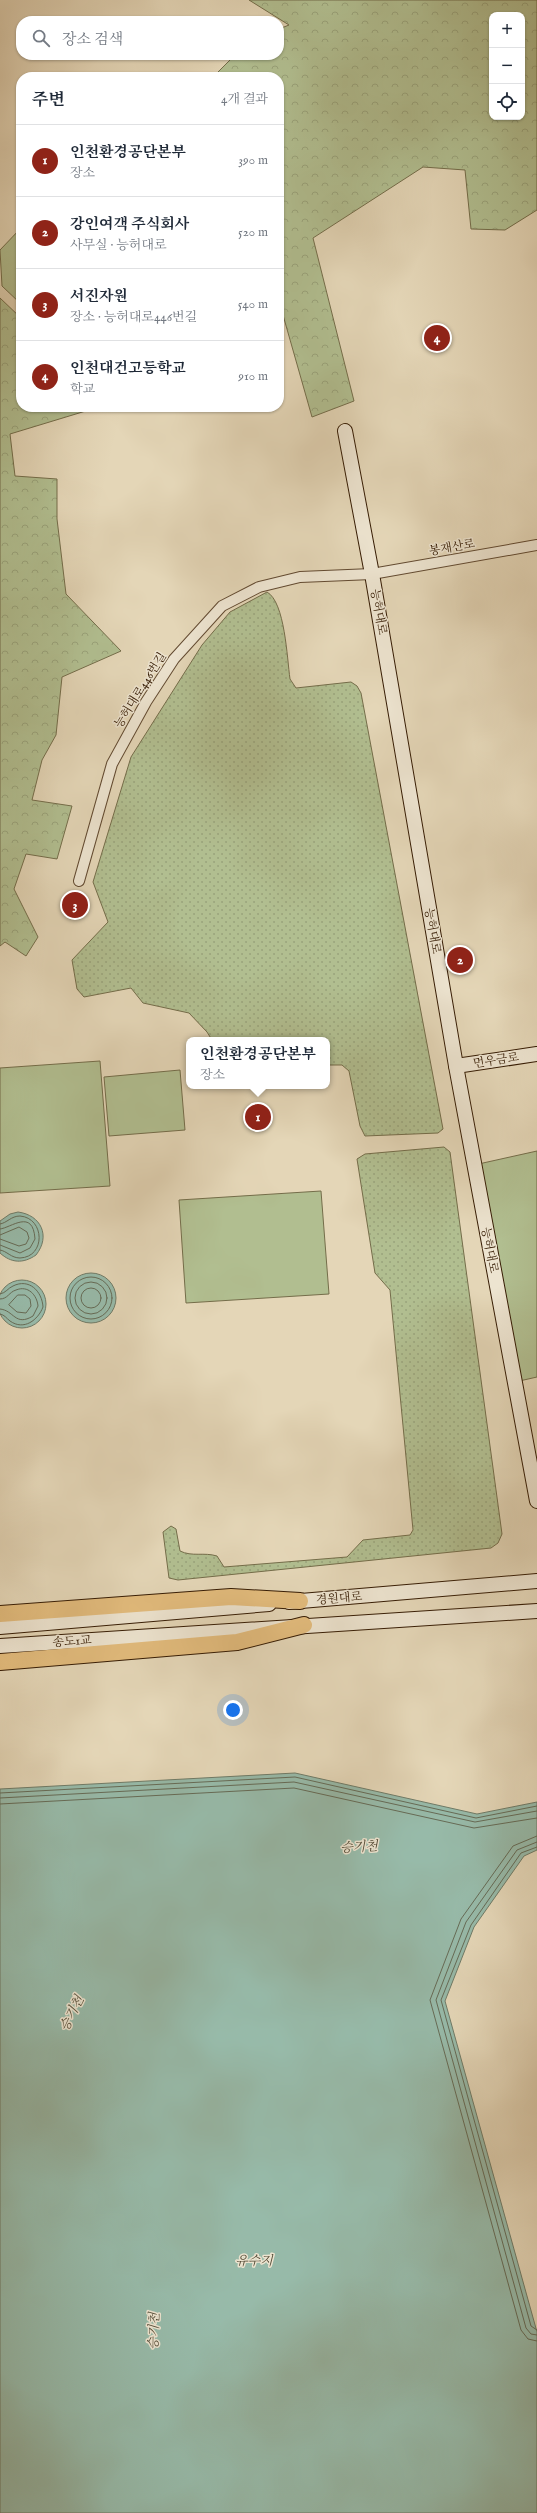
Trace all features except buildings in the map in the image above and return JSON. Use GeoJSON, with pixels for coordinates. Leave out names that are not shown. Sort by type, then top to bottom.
{"type":"FeatureCollection","features":[{"type":"Feature","properties":{"kind":"main road","name":"능허대로"},"geometry":{"type":"LineString","coordinates":[[344,431],[372,574],[456,1066],[537,1501]]}},
{"type":"Feature","properties":{"kind":"main road","name":"먼우금로"},"geometry":{"type":"LineString","coordinates":[[456,1066],[537,1054]]}},
{"type":"Feature","properties":{"kind":"main road","name":"경원대로"},"geometry":{"type":"LineString","coordinates":[[141,1617],[300,1601],[537,1581]]}},
{"type":"Feature","properties":{"kind":"main road"},"geometry":{"type":"LineString","coordinates":[[0,1614],[231,1598],[300,1601]]}},
{"type":"Feature","properties":{"kind":"main road","name":"경원대로"},"geometry":{"type":"LineString","coordinates":[[143,1636],[537,1611]]}},
{"type":"Feature","properties":{"kind":"main road","name":"송도1교"},"geometry":{"type":"LineString","coordinates":[[0,1627],[141,1617]]}},
{"type":"Feature","properties":{"kind":"main road"},"geometry":{"type":"LineString","coordinates":[[0,1662],[237,1642],[304,1625]]}},
{"type":"Feature","properties":{"kind":"main road","name":"송도1교"},"geometry":{"type":"LineString","coordinates":[[0,1646],[143,1636]]}},
{"type":"Feature","properties":{"kind":"street","name":"봉재산로"},"geometry":{"type":"LineString","coordinates":[[300,577],[372,574],[537,545]]}},
{"type":"Feature","properties":{"kind":"street","name":"능허대로446번길"},"geometry":{"type":"LineString","coordinates":[[79,881],[112,764],[146,702],[174,659],[222,606],[259,587],[300,577]]}},
{"type":"Feature","properties":{"kind":"green space"},"geometry":{"type":"Polygon","coordinates":[[[249,0],[537,0],[537,210],[505,230],[471,229],[465,170],[423,167],[313,238],[354,401],[312,417],[284,319],[284,72],[218,72],[230,60],[284,60],[284,27],[289,25],[284,22],[284,16],[275,16],[249,0]]]}},
{"type":"Feature","properties":{"kind":"green space"},"geometry":{"type":"Polygon","coordinates":[[[16,233],[16,299],[2,286],[0,250],[16,233]]]}},
{"type":"Feature","properties":{"kind":"green space"},"geometry":{"type":"Polygon","coordinates":[[[0,298],[16,313],[16,412],[82,412],[10,434],[15,476],[57,479],[57,519],[66,594],[121,651],[62,677],[56,735],[42,760],[32,800],[72,806],[57,859],[26,854],[14,889],[38,937],[26,956],[5,942],[0,946],[0,298]]]}},
{"type":"Feature","properties":{"kind":"green space"},"geometry":{"type":"Polygon","coordinates":[[[267,592],[273,598],[278,607],[284,631],[290,679],[296,688],[351,682],[357,686],[361,693],[443,1129],[438,1133],[365,1136],[360,1126],[349,1071],[342,1065],[330,1065],[330,1037],[210,1037],[189,1013],[143,1003],[131,988],[84,997],[77,989],[72,960],[108,922],[93,882],[131,757],[202,645],[230,612],[267,592]]]}},
{"type":"Feature","properties":{"kind":"green space"},"geometry":{"type":"Polygon","coordinates":[[[100,1061],[110,1186],[0,1193],[0,1068],[100,1061]]]}},
{"type":"Feature","properties":{"kind":"green space"},"geometry":{"type":"Polygon","coordinates":[[[180,1070],[185,1130],[109,1136],[104,1077],[180,1070]]]}},
{"type":"Feature","properties":{"kind":"green space"},"geometry":{"type":"Polygon","coordinates":[[[444,1147],[450,1152],[502,1534],[498,1543],[491,1548],[178,1580],[169,1578],[163,1532],[171,1526],[176,1529],[180,1551],[189,1554],[207,1554],[217,1556],[224,1567],[347,1557],[363,1540],[410,1535],[413,1530],[390,1290],[375,1273],[357,1159],[365,1154],[444,1147]]]}},
{"type":"Feature","properties":{"kind":"green space"},"geometry":{"type":"Polygon","coordinates":[[[537,1151],[537,1377],[515,1382],[474,1165],[537,1151]]]}},
{"type":"Feature","properties":{"kind":"green space"},"geometry":{"type":"Polygon","coordinates":[[[321,1191],[329,1294],[186,1303],[179,1200],[321,1191]]]}},
{"type":"Feature","properties":{"kind":"water"},"geometry":{"type":"Polygon","coordinates":[[[18,1212],[33,1217],[38,1222],[43,1234],[43,1241],[36,1255],[22,1261],[8,1259],[0,1253],[0,1221],[10,1214],[18,1212]]]}},
{"type":"Feature","properties":{"kind":"water"},"geometry":{"type":"Polygon","coordinates":[[[91,1273],[100,1275],[111,1284],[116,1298],[114,1307],[105,1318],[91,1323],[82,1321],[71,1312],[66,1298],[68,1289],[77,1278],[91,1273]]]}},
{"type":"Feature","properties":{"kind":"water"},"geometry":{"type":"Polygon","coordinates":[[[17,1280],[27,1280],[36,1284],[42,1290],[46,1299],[46,1309],[42,1318],[36,1324],[27,1328],[17,1328],[8,1324],[2,1318],[-1,1311],[-1,1297],[2,1290],[8,1284],[17,1280]]]}},
{"type":"Feature","properties":{"kind":"water","name":"유수지"},"geometry":{"type":"Polygon","coordinates":[[[295,1773],[477,1814],[537,1802],[537,1850],[524,1856],[474,1927],[445,2001],[537,2332],[537,2513],[0,2513],[0,1789],[295,1773]]]}},
{"type":"Feature","properties":{"kind":"place","name":"인천대건고등학교"},"geometry":{"type":"Point","coordinates":[437,338]}},
{"type":"Feature","properties":{"kind":"place","name":"서진자원"},"geometry":{"type":"Point","coordinates":[75,905]}},
{"type":"Feature","properties":{"kind":"place","name":"강인여객 주식회사"},"geometry":{"type":"Point","coordinates":[460,960]}},
{"type":"Feature","properties":{"kind":"place","name":"인천환경공단본부"},"geometry":{"type":"Point","coordinates":[258,1117]}},
{"type":"Feature","properties":{"kind":"water label","name":"승기천"},"geometry":{"type":"Point","coordinates":[359,1846]}},
{"type":"Feature","properties":{"kind":"water label","name":"승기천"},"geometry":{"type":"Point","coordinates":[71,2013]}},
{"type":"Feature","properties":{"kind":"water label","name":"승기천"},"geometry":{"type":"Point","coordinates":[153,2331]}}]}
